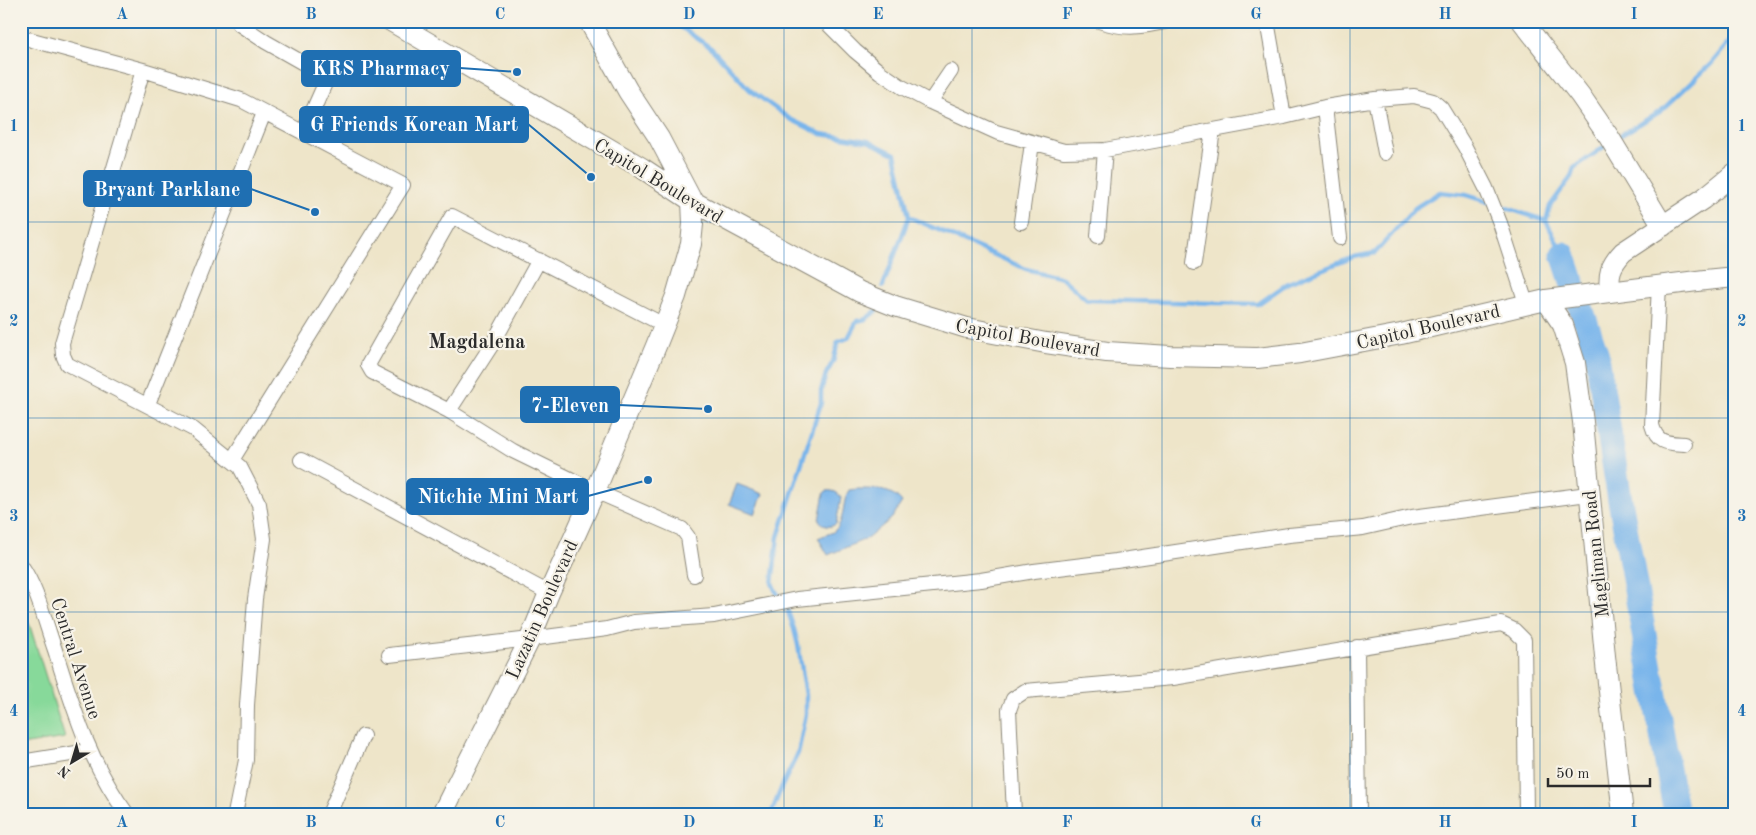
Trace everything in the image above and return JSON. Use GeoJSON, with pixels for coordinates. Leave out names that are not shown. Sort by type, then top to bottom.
{"type":"FeatureCollection","features":[{"type":"Feature","properties":{"kind":"main road","name":"Capitol Boulevard"},"geometry":{"type":"LineString","coordinates":[[391,21],[536,108],[642,168],[692,201],[860,292],[894,306],[967,328],[1107,352],[1256,358],[1300,353],[1401,334],[1526,303],[1659,285],[1735,278]]}},
{"type":"Feature","properties":{"kind":"main road"},"geometry":{"type":"LineString","coordinates":[[589,21],[628,91],[659,138],[692,201]]}},
{"type":"Feature","properties":{"kind":"main road"},"geometry":{"type":"LineString","coordinates":[[1522,21],[1580,95],[1614,145],[1663,226]]}},
{"type":"Feature","properties":{"kind":"main road"},"geometry":{"type":"LineString","coordinates":[[1603,293],[1614,262],[1623,252],[1703,200],[1735,173]]}},
{"type":"Feature","properties":{"kind":"main road","name":"Lazatin Boulevard"},"geometry":{"type":"LineString","coordinates":[[442,814],[530,639],[595,491],[676,296],[691,244],[693,224],[692,201]]}},
{"type":"Feature","properties":{"kind":"main road","name":"Magliman Road"},"geometry":{"type":"LineString","coordinates":[[1552,299],[1563,325],[1575,363],[1583,422],[1588,494],[1623,814]]}},
{"type":"Feature","properties":{"kind":"street"},"geometry":{"type":"LineString","coordinates":[[239,21],[239,24],[266,42],[326,76],[327,79],[303,133]]}},
{"type":"Feature","properties":{"kind":"street"},"geometry":{"type":"LineString","coordinates":[[825,21],[855,51],[902,87],[996,132],[1064,151],[1105,150],[1284,118],[1375,99],[1414,96],[1433,101],[1441,108],[1465,147],[1486,188],[1500,223],[1526,303]]}},
{"type":"Feature","properties":{"kind":"street"},"geometry":{"type":"LineString","coordinates":[[1099,21],[1116,27],[1146,26],[1169,21]]}},
{"type":"Feature","properties":{"kind":"street"},"geometry":{"type":"LineString","coordinates":[[1267,21],[1284,118]]}},
{"type":"Feature","properties":{"kind":"street"},"geometry":{"type":"LineString","coordinates":[[21,36],[241,100],[402,185],[232,460]]}},
{"type":"Feature","properties":{"kind":"street"},"geometry":{"type":"LineString","coordinates":[[142,70],[62,343],[63,355],[68,364],[81,372],[148,404],[193,429],[240,467],[259,504],[264,539],[255,599],[247,705],[246,760],[235,814]]}},
{"type":"Feature","properties":{"kind":"street"},"geometry":{"type":"LineString","coordinates":[[930,102],[951,71]]}},
{"type":"Feature","properties":{"kind":"street"},"geometry":{"type":"LineString","coordinates":[[1375,99],[1385,153]]}},
{"type":"Feature","properties":{"kind":"street"},"geometry":{"type":"LineString","coordinates":[[1325,108],[1340,238]]}},
{"type":"Feature","properties":{"kind":"street"},"geometry":{"type":"LineString","coordinates":[[148,404],[264,113]]}},
{"type":"Feature","properties":{"kind":"street"},"geometry":{"type":"LineString","coordinates":[[1194,263],[1213,130]]}},
{"type":"Feature","properties":{"kind":"street"},"geometry":{"type":"LineString","coordinates":[[1021,222],[1032,143]]}},
{"type":"Feature","properties":{"kind":"street"},"geometry":{"type":"LineString","coordinates":[[1098,236],[1105,150]]}},
{"type":"Feature","properties":{"kind":"street"},"geometry":{"type":"LineString","coordinates":[[664,325],[452,216],[368,365],[372,372],[449,411],[514,451],[595,491],[684,530],[688,537],[694,575]]}},
{"type":"Feature","properties":{"kind":"street"},"geometry":{"type":"LineString","coordinates":[[449,411],[493,343],[539,260]]}},
{"type":"Feature","properties":{"kind":"street"},"geometry":{"type":"LineString","coordinates":[[1659,285],[1652,424],[1658,439],[1664,442],[1684,444]]}},
{"type":"Feature","properties":{"kind":"street"},"geometry":{"type":"LineString","coordinates":[[302,460],[549,593]]}},
{"type":"Feature","properties":{"kind":"street"},"geometry":{"type":"LineString","coordinates":[[389,655],[607,629],[634,622],[714,616],[797,599],[981,580],[1289,535],[1363,528],[1412,517],[1588,494]]}},
{"type":"Feature","properties":{"kind":"street","name":"Central Avenue"},"geometry":{"type":"LineString","coordinates":[[21,565],[38,598],[79,728],[100,773],[127,814]]}},
{"type":"Feature","properties":{"kind":"street"},"geometry":{"type":"LineString","coordinates":[[1014,814],[1009,710],[1013,699],[1025,690],[1173,678],[1357,646],[1501,624],[1514,630],[1524,640],[1526,814]]}},
{"type":"Feature","properties":{"kind":"street"},"geometry":{"type":"LineString","coordinates":[[1357,646],[1359,814]]}},
{"type":"Feature","properties":{"kind":"street"},"geometry":{"type":"LineString","coordinates":[[329,814],[363,736]]}},
{"type":"Feature","properties":{"kind":"street"},"geometry":{"type":"LineString","coordinates":[[21,762],[89,751]]}},
{"type":"Feature","properties":{"kind":"green space"},"geometry":{"type":"Polygon","coordinates":[[[21,605],[30,626],[65,738],[21,745],[21,605]]]}},
{"type":"Feature","properties":{"kind":"water"},"geometry":{"type":"Polygon","coordinates":[[[737,484],[763,494],[755,514],[729,504],[737,484]]]}},
{"type":"Feature","properties":{"kind":"water"},"geometry":{"type":"Polygon","coordinates":[[[875,489],[887,492],[898,497],[902,502],[892,518],[868,538],[828,555],[818,538],[833,532],[837,528],[842,518],[849,490],[875,489]]]}},
{"type":"Feature","properties":{"kind":"water"},"geometry":{"type":"Polygon","coordinates":[[[826,491],[835,492],[841,498],[836,524],[831,526],[823,524],[819,520],[826,491]]]}},
{"type":"Feature","properties":{"kind":"waterway"},"geometry":{"type":"LineString","coordinates":[[672,21],[711,48],[750,90],[790,119],[821,134],[868,141],[895,154],[909,217],[1026,269],[1062,278],[1087,300],[1258,304],[1288,283],[1354,257],[1375,253],[1415,208],[1440,192],[1466,195],[1488,202]]}},
{"type":"Feature","properties":{"kind":"waterway"},"geometry":{"type":"LineString","coordinates":[[1616,138],[1661,111],[1711,64],[1735,35]]}},
{"type":"Feature","properties":{"kind":"waterway"},"geometry":{"type":"LineString","coordinates":[[1563,254],[1546,221],[1550,206],[1571,177],[1574,168],[1608,144]]}},
{"type":"Feature","properties":{"kind":"waterway"},"geometry":{"type":"LineString","coordinates":[[1495,204],[1546,221]]}},
{"type":"Feature","properties":{"kind":"waterway"},"geometry":{"type":"LineString","coordinates":[[883,286],[909,217]]}},
{"type":"Feature","properties":{"kind":"waterway"},"geometry":{"type":"LineString","coordinates":[[1563,254],[1597,356],[1619,494],[1676,814]]}},
{"type":"Feature","properties":{"kind":"waterway"},"geometry":{"type":"LineString","coordinates":[[771,814],[798,753],[806,714],[806,695],[794,629],[786,606],[772,583],[778,537],[821,403],[821,391],[826,374],[833,362],[838,342],[848,338],[857,321],[866,319],[876,311]]}},
{"type":"Feature","properties":{"kind":"place","name":"KRS Pharmacy"},"geometry":{"type":"Point","coordinates":[517,72]}},
{"type":"Feature","properties":{"kind":"place","name":"G Friends Korean Mart"},"geometry":{"type":"Point","coordinates":[591,177]}},
{"type":"Feature","properties":{"kind":"place","name":"Bryant Parklane"},"geometry":{"type":"Point","coordinates":[315,212]}},
{"type":"Feature","properties":{"kind":"place","name":"7-Eleven"},"geometry":{"type":"Point","coordinates":[708,409]}},
{"type":"Feature","properties":{"kind":"place","name":"Nitchie Mini Mart"},"geometry":{"type":"Point","coordinates":[648,480]}},
{"type":"Feature","properties":{"kind":"district","name":"Magdalena"},"geometry":{"type":"Point","coordinates":[477,341]}}]}
